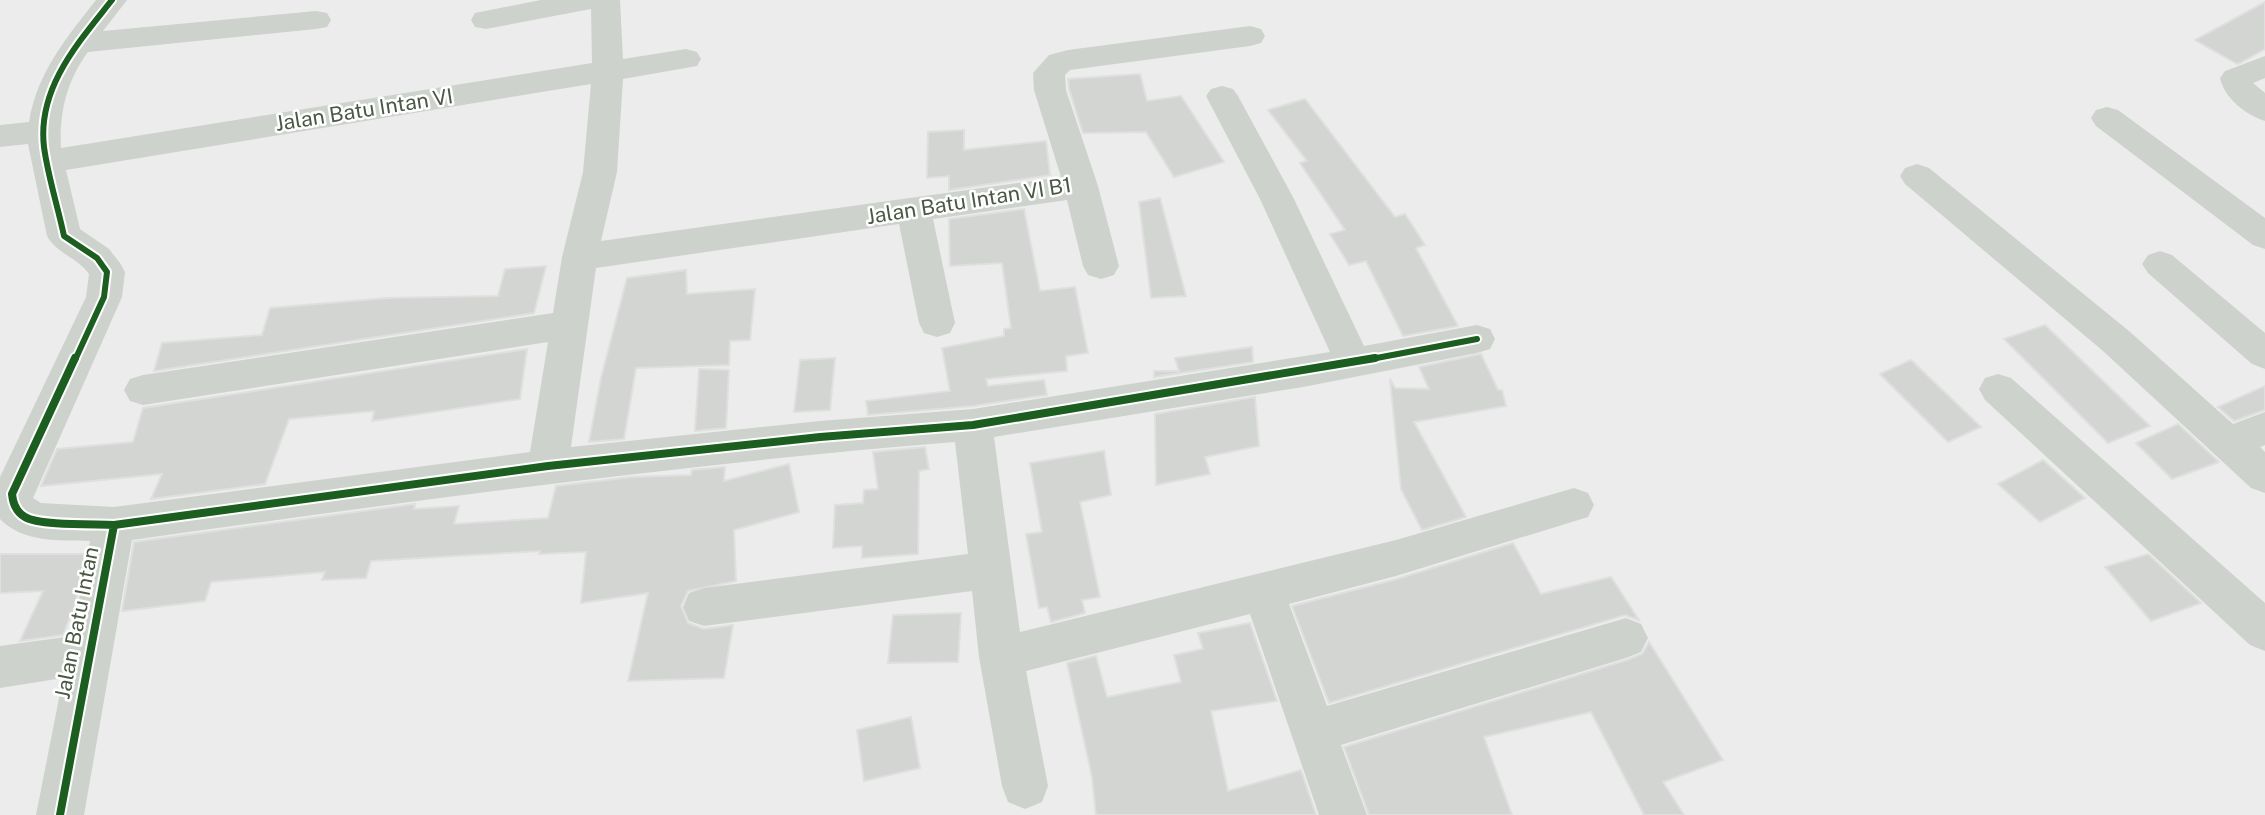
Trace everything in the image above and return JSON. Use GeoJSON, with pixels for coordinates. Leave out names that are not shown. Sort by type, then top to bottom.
{"type":"FeatureCollection","features":[{"type":"Feature","properties":{"kind":"street","name":"Jalan Batu Intan"},"geometry":{"type":"LineString","coordinates":[[60,815],[114,524],[41,521],[25,517],[13,505],[12,494],[104,297],[107,272],[97,258],[64,236],[46,146],[51,86],[78,43],[112,0]]}},
{"type":"Feature","properties":{"kind":"street"},"geometry":{"type":"LineString","coordinates":[[486,20],[589,0]]}},
{"type":"Feature","properties":{"kind":"street"},"geometry":{"type":"LineString","coordinates":[[548,466],[580,257],[600,172],[608,71],[605,0]]}},
{"type":"Feature","properties":{"kind":"street"},"geometry":{"type":"LineString","coordinates":[[78,43],[316,20]]}},
{"type":"Feature","properties":{"kind":"street","name":"Jalan Batu Intan VI B1"},"geometry":{"type":"LineString","coordinates":[[580,257],[1081,186],[1050,90],[1049,73],[1054,66],[1068,60],[1250,36]]}},
{"type":"Feature","properties":{"kind":"street","name":"Jalan Batu Intan VI"},"geometry":{"type":"LineString","coordinates":[[0,136],[46,146],[686,59]]}},
{"type":"Feature","properties":{"kind":"street"},"geometry":{"type":"LineString","coordinates":[[2265,66],[2236,78],[2238,88],[2265,110]]}},
{"type":"Feature","properties":{"kind":"street"},"geometry":{"type":"LineString","coordinates":[[1222,96],[1277,199],[1353,362]]}},
{"type":"Feature","properties":{"kind":"street"},"geometry":{"type":"LineString","coordinates":[[2107,118],[2265,236]]}},
{"type":"Feature","properties":{"kind":"street"},"geometry":{"type":"LineString","coordinates":[[1917,176],[2116,341],[2265,476]]}},
{"type":"Feature","properties":{"kind":"street"},"geometry":{"type":"LineString","coordinates":[[1081,186],[1101,266]]}},
{"type":"Feature","properties":{"kind":"street"},"geometry":{"type":"LineString","coordinates":[[914,211],[937,323]]}},
{"type":"Feature","properties":{"kind":"street"},"geometry":{"type":"LineString","coordinates":[[2160,264],[2265,354]]}},
{"type":"Feature","properties":{"kind":"street"},"geometry":{"type":"LineString","coordinates":[[143,390],[570,325]]}},
{"type":"Feature","properties":{"kind":"street"},"geometry":{"type":"LineString","coordinates":[[114,524],[548,466],[974,425],[1477,339]]}},
{"type":"Feature","properties":{"kind":"street"},"geometry":{"type":"LineString","coordinates":[[1998,389],[2265,631]]}},
{"type":"Feature","properties":{"kind":"street"},"geometry":{"type":"LineString","coordinates":[[974,425],[1001,657],[1025,786]]}},
{"type":"Feature","properties":{"kind":"street"},"geometry":{"type":"LineString","coordinates":[[2229,442],[2265,428]]}},
{"type":"Feature","properties":{"kind":"street"},"geometry":{"type":"LineString","coordinates":[[1001,657],[1396,558],[1574,505]]}},
{"type":"Feature","properties":{"kind":"street"},"geometry":{"type":"LineString","coordinates":[[704,607],[989,570]]}},
{"type":"Feature","properties":{"kind":"street"},"geometry":{"type":"LineString","coordinates":[[1263,591],[1343,815]]}},
{"type":"Feature","properties":{"kind":"street"},"geometry":{"type":"LineString","coordinates":[[1315,731],[1626,638]]}},
{"type":"Feature","properties":{"kind":"street"},"geometry":{"type":"LineString","coordinates":[[0,667],[88,654]]}},
{"type":"Feature","properties":{"kind":"building"},"geometry":{"type":"Polygon","coordinates":[[[2265,2],[2265,49],[2240,63],[2237,64],[2195,40],[2265,2]]]}},
{"type":"Feature","properties":{"kind":"building"},"geometry":{"type":"Polygon","coordinates":[[[1140,74],[1147,101],[1181,96],[1224,162],[1174,177],[1146,132],[1083,133],[1068,79],[1140,74]]]}},
{"type":"Feature","properties":{"kind":"building"},"geometry":{"type":"Polygon","coordinates":[[[1305,99],[1395,217],[1405,214],[1425,245],[1416,248],[1458,326],[1403,336],[1366,261],[1349,265],[1330,234],[1345,230],[1300,163],[1307,161],[1268,110],[1305,99]]]}},
{"type":"Feature","properties":{"kind":"building"},"geometry":{"type":"Polygon","coordinates":[[[964,130],[964,150],[1046,141],[1050,175],[949,190],[949,176],[927,178],[928,132],[964,130]]]}},
{"type":"Feature","properties":{"kind":"building"},"geometry":{"type":"Polygon","coordinates":[[[1160,198],[1186,296],[1151,298],[1139,202],[1160,198]]]}},
{"type":"Feature","properties":{"kind":"building"},"geometry":{"type":"Polygon","coordinates":[[[1024,209],[1040,291],[1075,287],[1088,353],[1066,356],[1067,371],[986,379],[988,386],[1044,380],[1047,395],[973,406],[868,415],[866,401],[950,391],[942,348],[1004,336],[1004,329],[1011,328],[1002,263],[950,266],[949,219],[1024,209]]]}},
{"type":"Feature","properties":{"kind":"building"},"geometry":{"type":"Polygon","coordinates":[[[546,266],[534,313],[154,371],[162,343],[262,335],[270,308],[388,298],[498,296],[505,269],[546,266]]]}},
{"type":"Feature","properties":{"kind":"building"},"geometry":{"type":"Polygon","coordinates":[[[686,270],[687,294],[755,289],[750,340],[730,341],[729,365],[636,368],[624,439],[589,442],[601,378],[627,278],[686,270]]]}},
{"type":"Feature","properties":{"kind":"building"},"geometry":{"type":"Polygon","coordinates":[[[2045,325],[2150,426],[2108,443],[2004,339],[2045,325]]]}},
{"type":"Feature","properties":{"kind":"building"},"geometry":{"type":"Polygon","coordinates":[[[1252,347],[1253,362],[1154,377],[1154,371],[1179,371],[1175,358],[1252,347]]]}},
{"type":"Feature","properties":{"kind":"building"},"geometry":{"type":"Polygon","coordinates":[[[527,349],[520,399],[372,421],[374,411],[289,419],[265,484],[151,499],[162,474],[41,486],[57,449],[133,442],[143,408],[527,349]]]}},
{"type":"Feature","properties":{"kind":"building"},"geometry":{"type":"Polygon","coordinates":[[[1481,354],[1498,390],[1502,390],[1506,406],[1414,422],[1466,517],[1422,530],[1401,489],[1390,379],[1395,388],[1429,389],[1419,367],[1481,354]]]}},
{"type":"Feature","properties":{"kind":"building"},"geometry":{"type":"Polygon","coordinates":[[[835,358],[830,410],[794,412],[800,360],[835,358]]]}},
{"type":"Feature","properties":{"kind":"building"},"geometry":{"type":"Polygon","coordinates":[[[1911,360],[1981,427],[1948,442],[1880,374],[1911,360]]]}},
{"type":"Feature","properties":{"kind":"building"},"geometry":{"type":"Polygon","coordinates":[[[699,369],[729,370],[726,428],[695,431],[699,369]]]}},
{"type":"Feature","properties":{"kind":"building"},"geometry":{"type":"Polygon","coordinates":[[[2265,386],[2265,410],[2234,421],[2218,407],[2265,386]]]}},
{"type":"Feature","properties":{"kind":"building"},"geometry":{"type":"Polygon","coordinates":[[[1255,397],[1259,446],[1205,457],[1210,474],[1156,485],[1155,414],[1255,397]]]}},
{"type":"Feature","properties":{"kind":"building"},"geometry":{"type":"Polygon","coordinates":[[[2178,424],[2219,462],[2172,479],[2136,443],[2178,424]]]}},
{"type":"Feature","properties":{"kind":"building"},"geometry":{"type":"Polygon","coordinates":[[[925,447],[929,469],[919,471],[918,554],[862,558],[862,546],[833,548],[835,505],[863,503],[864,490],[878,489],[873,452],[925,447]]]}},
{"type":"Feature","properties":{"kind":"building"},"geometry":{"type":"Polygon","coordinates":[[[1104,451],[1111,495],[1080,502],[1100,597],[1082,600],[1085,613],[1051,622],[1047,607],[1039,608],[1026,534],[1042,532],[1030,463],[1104,451]]]}},
{"type":"Feature","properties":{"kind":"building"},"geometry":{"type":"Polygon","coordinates":[[[2043,460],[2085,498],[2040,522],[1998,484],[2043,460]]]}},
{"type":"Feature","properties":{"kind":"building"},"geometry":{"type":"Polygon","coordinates":[[[789,464],[799,512],[734,530],[736,581],[688,591],[681,606],[688,623],[704,629],[733,625],[724,678],[628,681],[648,593],[581,603],[586,552],[539,554],[540,551],[371,561],[366,578],[322,580],[325,572],[211,582],[205,601],[122,611],[134,542],[415,504],[414,509],[459,506],[454,524],[548,518],[556,486],[632,477],[691,475],[692,470],[725,467],[724,481],[789,464]]]}},
{"type":"Feature","properties":{"kind":"building"},"geometry":{"type":"Polygon","coordinates":[[[1513,543],[1541,594],[1611,577],[1639,620],[1625,615],[1329,703],[1292,606],[1397,579],[1513,543]]]}},
{"type":"Feature","properties":{"kind":"building"},"geometry":{"type":"Polygon","coordinates":[[[0,554],[85,554],[73,617],[70,617],[63,635],[20,641],[43,591],[0,593],[0,554]]]}},
{"type":"Feature","properties":{"kind":"building"},"geometry":{"type":"Polygon","coordinates":[[[2148,554],[2201,603],[2151,621],[2105,567],[2148,554]]]}},
{"type":"Feature","properties":{"kind":"building"},"geometry":{"type":"Polygon","coordinates":[[[961,613],[958,662],[888,663],[893,615],[961,613]]]}},
{"type":"Feature","properties":{"kind":"building"},"geometry":{"type":"Polygon","coordinates":[[[1250,623],[1277,701],[1211,711],[1228,791],[1301,770],[1316,815],[1096,815],[1092,777],[1067,663],[1096,656],[1107,697],[1181,682],[1174,655],[1203,649],[1198,633],[1250,623]]]}},
{"type":"Feature","properties":{"kind":"building"},"geometry":{"type":"Polygon","coordinates":[[[1649,642],[1723,760],[1663,782],[1684,815],[1644,815],[1591,712],[1484,737],[1512,815],[1369,815],[1344,747],[1627,660],[1642,654],[1649,642]]]}},
{"type":"Feature","properties":{"kind":"building"},"geometry":{"type":"Polygon","coordinates":[[[911,717],[920,768],[864,781],[857,730],[911,717]]]}},
{"type":"Feature","properties":{"kind":"cycle path"},"geometry":{"type":"LineString","coordinates":[[60,815],[114,525],[41,521],[25,517],[13,505],[12,494],[104,297],[107,272],[97,258],[64,236],[44,146],[44,123],[48,102],[62,67],[84,34],[112,0]]}},
{"type":"Feature","properties":{"kind":"cycle path"},"geometry":{"type":"LineString","coordinates":[[114,525],[548,466],[820,437],[973,425],[1303,372],[1477,339]]}}]}
